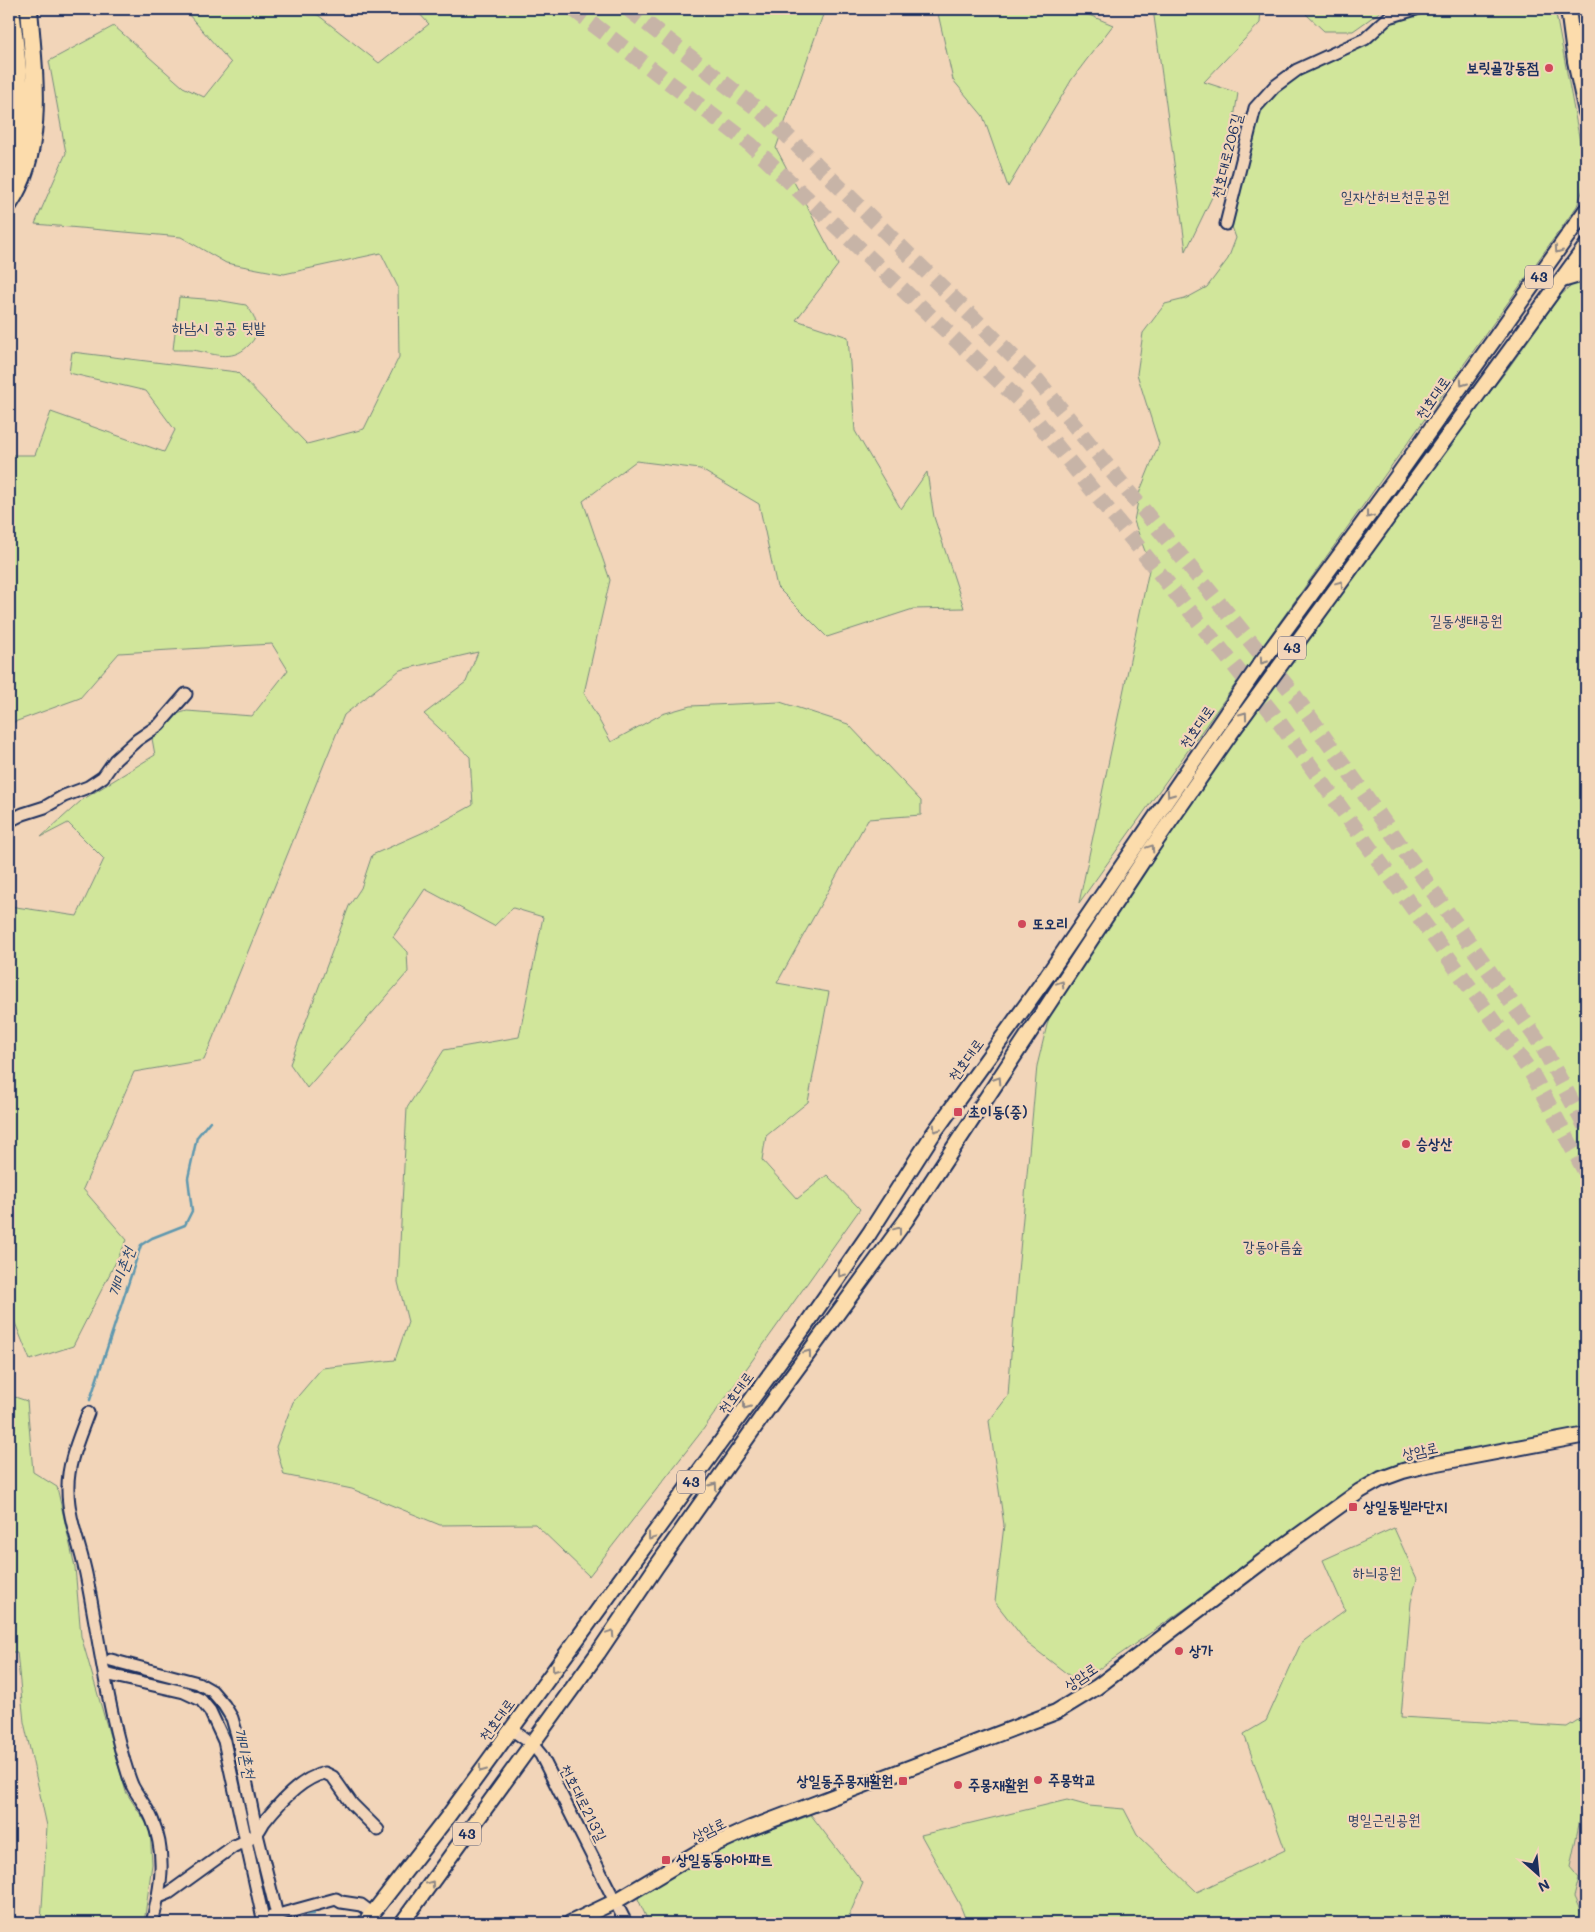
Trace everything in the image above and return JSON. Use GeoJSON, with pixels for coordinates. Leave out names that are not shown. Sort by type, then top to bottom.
{"type":"FeatureCollection","features":[{"type":"Feature","properties":{"kind":"highway"},"geometry":{"type":"LineString","coordinates":[[9,182],[16,162],[19,138],[18,84],[11,9]]}},
{"type":"Feature","properties":{"kind":"highway"},"geometry":{"type":"LineString","coordinates":[[19,9],[32,136]]}},
{"type":"Feature","properties":{"kind":"highway"},"geometry":{"type":"LineString","coordinates":[[9,204],[26,168],[32,136],[35,94],[29,9]]}},
{"type":"Feature","properties":{"kind":"highway"},"geometry":{"type":"LineString","coordinates":[[9,37],[18,84]]}},
{"type":"Feature","properties":{"kind":"main road"},"geometry":{"type":"LineString","coordinates":[[1568,9],[1586,112]]}},
{"type":"Feature","properties":{"kind":"main road"},"geometry":{"type":"LineString","coordinates":[[1576,61],[1586,71]]}},
{"type":"Feature","properties":{"kind":"main road","name":"천호대로"},"geometry":{"type":"LineString","coordinates":[[369,1918],[446,1819],[803,1329],[869,1234],[933,1134],[1047,976],[1252,676],[1396,478],[1586,210]]}},
{"type":"Feature","properties":{"kind":"main road","name":"천호대로"},"geometry":{"type":"LineString","coordinates":[[402,1923],[598,1653],[771,1404],[906,1220],[1150,850],[1231,733],[1586,246]]}},
{"type":"Feature","properties":{"kind":"main road"},"geometry":{"type":"LineString","coordinates":[[1562,280],[1586,275]]}},
{"type":"Feature","properties":{"kind":"main road","name":"상암로"},"geometry":{"type":"LineString","coordinates":[[570,1923],[616,1901],[700,1851],[751,1828],[1028,1724],[1074,1702],[1160,1641],[1320,1519],[1381,1479],[1427,1465],[1586,1435]]}},
{"type":"Feature","properties":{"kind":"street","name":"천호대로206길"},"geometry":{"type":"LineString","coordinates":[[1226,224],[1255,108],[1274,87],[1297,70],[1365,39],[1389,17],[1416,9]]}},
{"type":"Feature","properties":{"kind":"street"},"geometry":{"type":"LineString","coordinates":[[9,821],[45,807],[64,796],[88,788],[103,777],[115,760],[137,740],[159,725],[186,694]]}},
{"type":"Feature","properties":{"kind":"street"},"geometry":{"type":"LineString","coordinates":[[88,1413],[69,1470],[68,1491],[118,1739],[132,1786],[144,1803],[159,1837],[162,1860],[161,1888],[152,1923]]}},
{"type":"Feature","properties":{"kind":"street"},"geometry":{"type":"LineString","coordinates":[[111,1660],[198,1683],[212,1691],[232,1718],[257,1834],[272,1919]]}},
{"type":"Feature","properties":{"kind":"street"},"geometry":{"type":"LineString","coordinates":[[104,1674],[184,1692],[201,1700],[210,1712],[224,1741],[246,1841],[272,1919]]}},
{"type":"Feature","properties":{"kind":"street","name":"천호대로213길"},"geometry":{"type":"LineString","coordinates":[[511,1729],[532,1744],[541,1755],[626,1923]]}},
{"type":"Feature","properties":{"kind":"street"},"geometry":{"type":"LineString","coordinates":[[158,1897],[169,1893],[234,1846],[257,1834],[264,1822],[293,1792],[314,1776],[325,1773],[332,1777],[352,1804],[378,1830]]}},
{"type":"Feature","properties":{"kind":"street"},"geometry":{"type":"LineString","coordinates":[[272,1919],[341,1902],[361,1905],[369,1918]]}},
{"type":"Feature","properties":{"kind":"street"},"geometry":{"type":"LineString","coordinates":[[9,1919],[10,1923]]}},
{"type":"Feature","properties":{"kind":"shaded area"},"geometry":{"type":"Polygon","coordinates":[[[1586,1805],[1586,1922],[1574,1897],[1579,1878],[1570,1867],[1582,1810],[1586,1805]]]}},
{"type":"Feature","properties":{"kind":"green space"},"geometry":{"type":"Polygon","coordinates":[[[192,9],[290,9],[318,15],[379,63],[429,24],[415,9],[825,9],[776,148],[838,265],[796,320],[848,337],[855,431],[901,509],[927,472],[934,517],[964,608],[913,609],[827,637],[777,587],[759,504],[700,469],[636,461],[583,501],[610,580],[584,693],[611,742],[662,714],[690,706],[780,702],[848,724],[921,801],[921,815],[868,819],[777,983],[829,992],[808,1102],[766,1136],[762,1160],[797,1199],[827,1175],[860,1209],[702,1431],[589,1576],[535,1524],[440,1525],[352,1489],[284,1475],[276,1447],[293,1402],[322,1368],[395,1360],[408,1322],[398,1282],[407,1108],[444,1050],[519,1037],[543,917],[513,908],[494,926],[425,889],[393,937],[407,952],[408,972],[307,1088],[290,1064],[349,906],[361,888],[372,855],[424,832],[473,805],[470,757],[424,714],[466,682],[478,652],[400,670],[344,715],[204,1060],[134,1072],[83,1189],[127,1240],[73,1346],[30,1360],[9,1308],[9,906],[77,916],[104,859],[68,823],[41,837],[82,800],[155,755],[149,722],[187,711],[252,716],[288,670],[272,644],[119,653],[80,698],[9,724],[9,455],[35,455],[51,412],[164,452],[175,430],[146,391],[69,373],[72,352],[237,372],[307,444],[364,429],[399,357],[398,287],[381,253],[284,274],[226,263],[181,237],[35,224],[66,153],[49,61],[114,26],[183,87],[204,97],[231,63],[188,14],[192,9]]]}},
{"type":"Feature","properties":{"kind":"green space"},"geometry":{"type":"Polygon","coordinates":[[[937,9],[1075,9],[1113,25],[1072,79],[1008,187],[983,116],[953,80],[937,9]]]}},
{"type":"Feature","properties":{"kind":"green space"},"geometry":{"type":"Polygon","coordinates":[[[1153,9],[1261,9],[1260,23],[1204,82],[1238,93],[1226,168],[1186,251],[1153,9]]]}},
{"type":"Feature","properties":{"kind":"green space"},"geometry":{"type":"Polygon","coordinates":[[[1305,9],[1384,9],[1353,31],[1324,31],[1306,14],[1305,9]]]}},
{"type":"Feature","properties":{"kind":"green space","name":"일자산허브천문공원"},"geometry":{"type":"Polygon","coordinates":[[[1430,9],[1555,9],[1584,163],[1585,184],[1577,206],[1079,903],[1150,565],[1134,521],[1140,491],[1159,444],[1137,374],[1143,333],[1165,304],[1185,299],[1207,287],[1228,259],[1236,238],[1231,224],[1259,111],[1279,90],[1301,74],[1393,20],[1430,9]]]}},
{"type":"Feature","properties":{"kind":"green space","name":"강동아름숲"},"geometry":{"type":"Polygon","coordinates":[[[1578,280],[1586,280],[1586,1430],[1410,1459],[1370,1477],[1343,1494],[1246,1566],[1079,1683],[1027,1643],[995,1602],[1004,1525],[989,1421],[1008,1396],[1037,1066],[1057,984],[1270,679],[1507,370],[1560,296],[1578,280]]]}},
{"type":"Feature","properties":{"kind":"green space","name":"하남시 공공 텃밭"},"geometry":{"type":"Polygon","coordinates":[[[179,297],[217,300],[246,305],[256,321],[256,335],[254,339],[242,351],[228,356],[193,350],[173,350],[179,297]]]}},
{"type":"Feature","properties":{"kind":"green space"},"geometry":{"type":"Polygon","coordinates":[[[9,1395],[27,1401],[33,1472],[57,1487],[75,1567],[81,1636],[126,1792],[150,1829],[152,1864],[144,1923],[41,1923],[47,1826],[24,1722],[17,1652],[9,1652],[9,1395]]]}},
{"type":"Feature","properties":{"kind":"green space","name":"명일근린공원"},"geometry":{"type":"Polygon","coordinates":[[[1394,1528],[1417,1579],[1411,1602],[1401,1717],[1567,1727],[1586,1715],[1586,1805],[1582,1810],[1570,1867],[1579,1878],[1574,1897],[1586,1923],[967,1923],[960,1905],[921,1835],[1067,1800],[1089,1806],[1124,1809],[1137,1834],[1197,1892],[1285,1850],[1244,1734],[1266,1721],[1301,1643],[1345,1610],[1323,1560],[1394,1528]]]}},
{"type":"Feature","properties":{"kind":"green space"},"geometry":{"type":"Polygon","coordinates":[[[811,1815],[863,1883],[846,1923],[649,1923],[638,1899],[641,1893],[713,1851],[811,1815]]]}},
{"type":"Feature","properties":{"kind":"waterway","name":"개미촌천"},"geometry":{"type":"LineString","coordinates":[[90,1400],[141,1245],[152,1238],[185,1225],[192,1211],[188,1178],[197,1137],[210,1121]]}},
{"type":"Feature","properties":{"kind":"waterway","name":"개미촌천"},"geometry":{"type":"LineString","coordinates":[[214,1702],[227,1722],[249,1820]]}},
{"type":"Feature","properties":{"kind":"waterway","name":"개미촌천"},"geometry":{"type":"LineString","coordinates":[[255,1850],[269,1913]]}},
{"type":"Feature","properties":{"kind":"waterway"},"geometry":{"type":"LineString","coordinates":[[281,1921],[299,1915],[314,1914]]}},
{"type":"Feature","properties":{"kind":"tunnel"},"geometry":{"type":"LineString","coordinates":[[573,9],[750,144],[1022,403],[1274,715],[1532,1074],[1586,1173]]}},
{"type":"Feature","properties":{"kind":"tunnel"},"geometry":{"type":"LineString","coordinates":[[628,9],[768,117],[1038,381],[1295,696],[1542,1046],[1586,1128]]}},
{"type":"Feature","properties":{"kind":"place","name":"보릿골강동점"},"geometry":{"type":"Point","coordinates":[1549,68]}},
{"type":"Feature","properties":{"kind":"place","name":"또오리"},"geometry":{"type":"Point","coordinates":[1022,924]}},
{"type":"Feature","properties":{"kind":"place","name":"초이동(중)"},"geometry":{"type":"Point","coordinates":[958,1112]}},
{"type":"Feature","properties":{"kind":"place","name":"승상산"},"geometry":{"type":"Point","coordinates":[1406,1144]}},
{"type":"Feature","properties":{"kind":"place","name":"상일동빌라단지"},"geometry":{"type":"Point","coordinates":[1353,1507]}},
{"type":"Feature","properties":{"kind":"place","name":"상가"},"geometry":{"type":"Point","coordinates":[1179,1651]}},
{"type":"Feature","properties":{"kind":"place","name":"주몽학교"},"geometry":{"type":"Point","coordinates":[1038,1780]}},
{"type":"Feature","properties":{"kind":"place","name":"상일동주몽재활원"},"geometry":{"type":"Point","coordinates":[903,1781]}},
{"type":"Feature","properties":{"kind":"place","name":"주몽재활원"},"geometry":{"type":"Point","coordinates":[958,1785]}},
{"type":"Feature","properties":{"kind":"place","name":"상일동동아아파트"},"geometry":{"type":"Point","coordinates":[666,1860]}},
{"type":"Feature","properties":{"kind":"park label","name":"길동생태공원"},"geometry":{"type":"Point","coordinates":[1466,621]}},
{"type":"Feature","properties":{"kind":"park label","name":"하늬공원"},"geometry":{"type":"Point","coordinates":[1377,1573]}}]}
